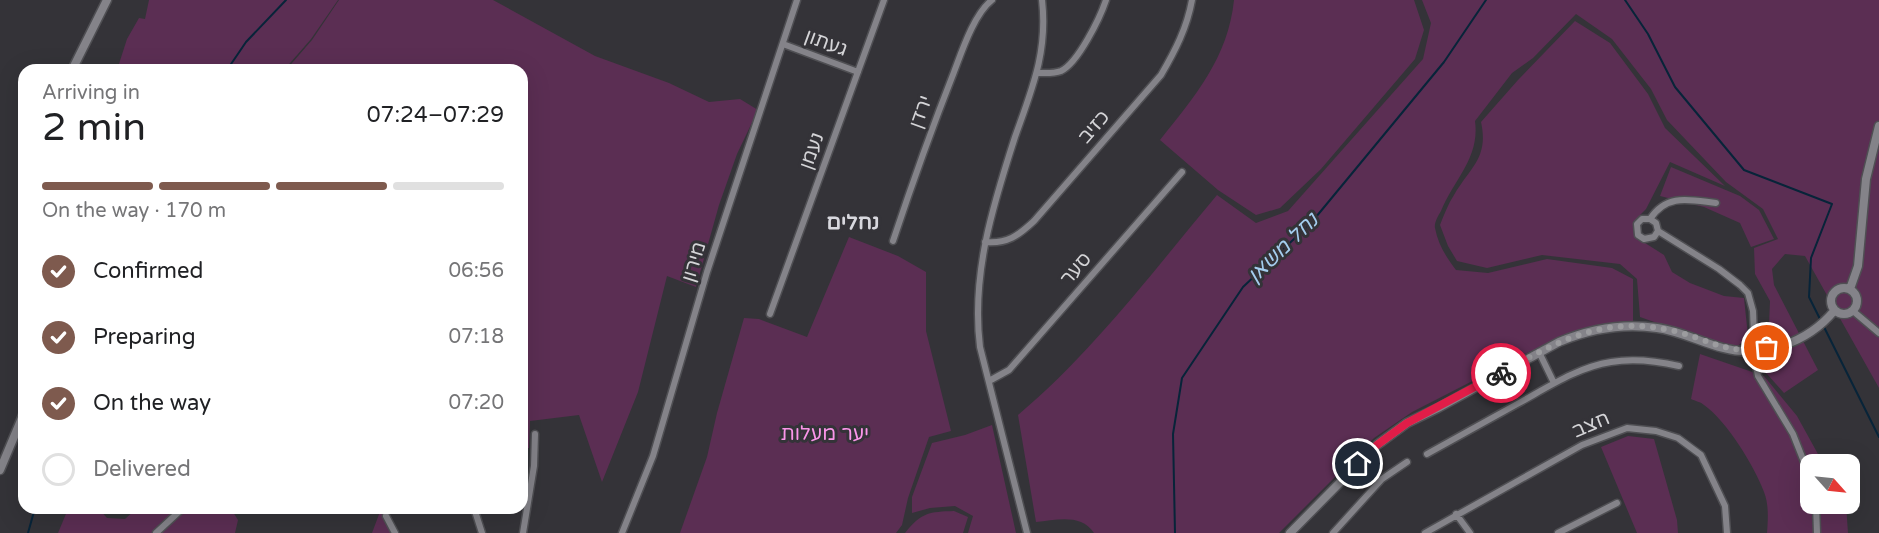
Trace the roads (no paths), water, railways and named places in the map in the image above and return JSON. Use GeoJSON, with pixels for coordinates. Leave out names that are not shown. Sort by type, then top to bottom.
{"type":"FeatureCollection","features":[{"type":"Feature","properties":{"kind":"street"},"geometry":{"type":"LineString","coordinates":[[75,64],[107,0]]}},
{"type":"Feature","properties":{"kind":"street","name":"מירון"},"geometry":{"type":"LineString","coordinates":[[622,533],[653,456],[707,272],[797,0]]}},
{"type":"Feature","properties":{"kind":"street","name":"נעמן"},"geometry":{"type":"LineString","coordinates":[[770,314],[884,0]]}},
{"type":"Feature","properties":{"kind":"street","name":"ירדן"},"geometry":{"type":"LineString","coordinates":[[893,241],[940,106],[963,50],[978,17],[992,0]]}},
{"type":"Feature","properties":{"kind":"street"},"geometry":{"type":"LineString","coordinates":[[1027,533],[980,347],[977,321],[978,290],[985,242],[996,197],[1037,73],[1044,38],[1042,0]]}},
{"type":"Feature","properties":{"kind":"street"},"geometry":{"type":"LineString","coordinates":[[1037,73],[1061,71],[1071,64],[1092,30],[1106,0]]}},
{"type":"Feature","properties":{"kind":"street","name":"כזיב"},"geometry":{"type":"LineString","coordinates":[[985,242],[998,243],[1019,235],[1161,75],[1188,22],[1192,0]]}},
{"type":"Feature","properties":{"kind":"street","name":"געתון"},"geometry":{"type":"LineString","coordinates":[[783,44],[858,72]]}},
{"type":"Feature","properties":{"kind":"street"},"geometry":{"type":"LineString","coordinates":[[1850,289],[1858,266],[1866,178],[1879,126]]}},
{"type":"Feature","properties":{"kind":"street","name":"סער"},"geometry":{"type":"LineString","coordinates":[[989,381],[1009,370],[1182,172]]}},
{"type":"Feature","properties":{"kind":"street"},"geometry":{"type":"LineString","coordinates":[[1650,219],[1656,209],[1670,201],[1716,203]]}},
{"type":"Feature","properties":{"kind":"street"},"geometry":{"type":"LineString","coordinates":[[1658,231],[1651,239],[1644,239],[1638,235],[1637,224],[1642,219],[1650,219],[1656,223],[1658,231],[1719,269],[1744,289],[1752,307],[1756,366],[1760,381],[1793,435],[1801,454]]}},
{"type":"Feature","properties":{"kind":"street"},"geometry":{"type":"LineString","coordinates":[[1842,288],[1850,289],[1857,299],[1857,305],[1853,311],[1844,315],[1834,311],[1830,302],[1833,293],[1842,288]]}},
{"type":"Feature","properties":{"kind":"street"},"geometry":{"type":"LineString","coordinates":[[1290,533],[1377,445],[1407,423],[1539,352],[1574,336],[1622,326],[1657,328],[1687,335],[1727,349],[1756,350],[1781,346],[1800,339],[1819,327],[1834,311]]}},
{"type":"Feature","properties":{"kind":"street"},"geometry":{"type":"LineString","coordinates":[[1853,311],[1879,333]]}},
{"type":"Feature","properties":{"kind":"street"},"geometry":{"type":"LineString","coordinates":[[1539,352],[1554,383]]}},
{"type":"Feature","properties":{"kind":"street"},"geometry":{"type":"LineString","coordinates":[[1427,454],[1554,383],[1588,367],[1632,359],[1679,366]]}},
{"type":"Feature","properties":{"kind":"street"},"geometry":{"type":"LineString","coordinates":[[0,470],[18,427]]}},
{"type":"Feature","properties":{"kind":"street","name":"חצב"},"geometry":{"type":"LineString","coordinates":[[1425,533],[1582,445],[1627,428],[1656,430],[1678,438],[1701,455],[1725,506],[1727,533]]}},
{"type":"Feature","properties":{"kind":"street"},"geometry":{"type":"LineString","coordinates":[[528,503],[534,466],[535,434]]}},
{"type":"Feature","properties":{"kind":"street"},"geometry":{"type":"LineString","coordinates":[[1333,533],[1382,479],[1407,462]]}},
{"type":"Feature","properties":{"kind":"street"},"geometry":{"type":"LineString","coordinates":[[1558,533],[1617,503]]}},
{"type":"Feature","properties":{"kind":"street"},"geometry":{"type":"LineString","coordinates":[[156,533],[177,514]]}},
{"type":"Feature","properties":{"kind":"street"},"geometry":{"type":"LineString","coordinates":[[476,514],[482,533]]}},
{"type":"Feature","properties":{"kind":"street"},"geometry":{"type":"LineString","coordinates":[[523,533],[526,514]]}},
{"type":"Feature","properties":{"kind":"street"},"geometry":{"type":"LineString","coordinates":[[1456,514],[1470,533]]}},
{"type":"Feature","properties":{"kind":"street"},"geometry":{"type":"LineString","coordinates":[[1816,514],[1817,533]]}},
{"type":"Feature","properties":{"kind":"street"},"geometry":{"type":"LineString","coordinates":[[386,516],[395,533]]}},
{"type":"Feature","properties":{"kind":"waterway"},"geometry":{"type":"LineString","coordinates":[[231,64],[246,42],[286,0]]}},
{"type":"Feature","properties":{"kind":"waterway","name":"נחל משאן"},"geometry":{"type":"LineString","coordinates":[[1175,533],[1173,434],[1182,378],[1243,287],[1311,223],[1444,62],[1486,0]]}},
{"type":"Feature","properties":{"kind":"waterway"},"geometry":{"type":"LineString","coordinates":[[1625,0],[1648,34],[1675,87],[1744,170],[1832,204],[1811,258],[1809,297],[1879,437]]}},
{"type":"Feature","properties":{"kind":"waterway"},"geometry":{"type":"LineString","coordinates":[[28,533],[33,514]]}},
{"type":"Feature","properties":{"kind":"district","name":"נחלים"},"geometry":{"type":"Point","coordinates":[853,222]}},
{"type":"Feature","properties":{"kind":"park label","name":"יער מעלות"},"geometry":{"type":"Point","coordinates":[825,434]}}]}
